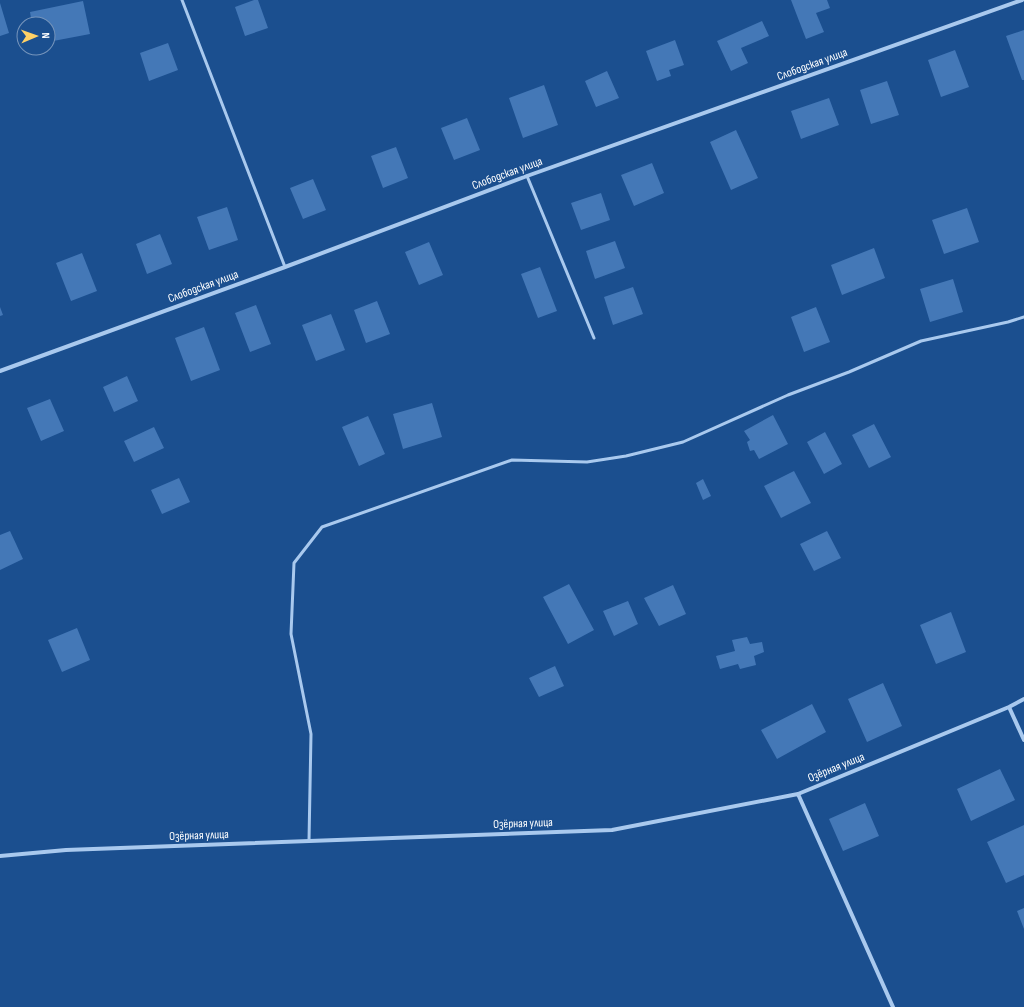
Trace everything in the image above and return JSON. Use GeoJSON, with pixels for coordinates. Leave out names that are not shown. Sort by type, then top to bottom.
{"type":"FeatureCollection","features":[{"type":"Feature","properties":{"kind":"street","name":"Слободская улица"},"geometry":{"type":"LineString","coordinates":[[0,370],[285,267],[527,176],[1022,0]]}},
{"type":"Feature","properties":{"kind":"street","name":"Озёрная улица"},"geometry":{"type":"LineString","coordinates":[[0,856],[66,850],[612,830],[798,794],[1024,699]]}},
{"type":"Feature","properties":{"kind":"street"},"geometry":{"type":"LineString","coordinates":[[1008,707],[1024,740]]}},
{"type":"Feature","properties":{"kind":"street"},"geometry":{"type":"LineString","coordinates":[[798,794],[893,1007]]}},
{"type":"Feature","properties":{"kind":"lane"},"geometry":{"type":"LineString","coordinates":[[182,0],[285,267]]}},
{"type":"Feature","properties":{"kind":"lane"},"geometry":{"type":"LineString","coordinates":[[527,176],[594,338]]}},
{"type":"Feature","properties":{"kind":"lane"},"geometry":{"type":"LineString","coordinates":[[309,841],[311,734],[291,634],[294,562],[322,527],[512,460],[587,462],[626,456],[683,442],[788,395],[848,372],[921,341],[1008,322],[1024,317]]}},
{"type":"Feature","properties":{"kind":"building"},"geometry":{"type":"Polygon","coordinates":[[[258,0],[268,28],[245,36],[235,7],[258,0]]]}},
{"type":"Feature","properties":{"kind":"building"},"geometry":{"type":"Polygon","coordinates":[[[791,0],[827,0],[830,8],[816,13],[824,32],[806,39],[791,0]]]}},
{"type":"Feature","properties":{"kind":"building"},"geometry":{"type":"Polygon","coordinates":[[[83,1],[90,34],[56,40],[56,16],[31,16],[30,12],[83,1]]]}},
{"type":"Feature","properties":{"kind":"building"},"geometry":{"type":"Polygon","coordinates":[[[0,3],[9,33],[0,36],[0,3]]]}},
{"type":"Feature","properties":{"kind":"building"},"geometry":{"type":"Polygon","coordinates":[[[762,21],[769,36],[741,48],[748,63],[731,71],[717,41],[762,21]]]}},
{"type":"Feature","properties":{"kind":"building"},"geometry":{"type":"Polygon","coordinates":[[[1024,30],[1024,80],[1022,80],[1006,36],[1024,30]]]}},
{"type":"Feature","properties":{"kind":"building"},"geometry":{"type":"Polygon","coordinates":[[[675,40],[684,65],[669,70],[671,76],[657,81],[646,51],[675,40]]]}},
{"type":"Feature","properties":{"kind":"building"},"geometry":{"type":"Polygon","coordinates":[[[168,43],[178,70],[149,81],[140,53],[168,43]]]}},
{"type":"Feature","properties":{"kind":"building"},"geometry":{"type":"Polygon","coordinates":[[[955,50],[969,87],[941,97],[928,60],[955,50]]]}},
{"type":"Feature","properties":{"kind":"building"},"geometry":{"type":"Polygon","coordinates":[[[607,71],[619,98],[596,107],[585,81],[607,71]]]}},
{"type":"Feature","properties":{"kind":"building"},"geometry":{"type":"Polygon","coordinates":[[[887,81],[899,115],[871,124],[860,90],[887,81]]]}},
{"type":"Feature","properties":{"kind":"building"},"geometry":{"type":"Polygon","coordinates":[[[544,85],[558,125],[523,138],[509,98],[544,85]]]}},
{"type":"Feature","properties":{"kind":"building"},"geometry":{"type":"Polygon","coordinates":[[[829,98],[839,125],[801,139],[791,111],[829,98]]]}},
{"type":"Feature","properties":{"kind":"building"},"geometry":{"type":"Polygon","coordinates":[[[467,118],[480,150],[454,160],[441,128],[467,118]]]}},
{"type":"Feature","properties":{"kind":"building"},"geometry":{"type":"Polygon","coordinates":[[[736,130],[758,178],[731,190],[710,142],[736,130]]]}},
{"type":"Feature","properties":{"kind":"building"},"geometry":{"type":"Polygon","coordinates":[[[396,147],[408,178],[383,188],[371,156],[396,147]]]}},
{"type":"Feature","properties":{"kind":"building"},"geometry":{"type":"Polygon","coordinates":[[[652,163],[664,193],[634,206],[621,175],[652,163]]]}},
{"type":"Feature","properties":{"kind":"building"},"geometry":{"type":"Polygon","coordinates":[[[313,179],[326,210],[303,219],[290,188],[313,179]]]}},
{"type":"Feature","properties":{"kind":"building"},"geometry":{"type":"Polygon","coordinates":[[[601,193],[610,220],[581,230],[571,203],[601,193]]]}},
{"type":"Feature","properties":{"kind":"building"},"geometry":{"type":"Polygon","coordinates":[[[227,207],[238,240],[209,250],[197,217],[227,207]]]}},
{"type":"Feature","properties":{"kind":"building"},"geometry":{"type":"Polygon","coordinates":[[[967,208],[979,242],[944,254],[932,220],[967,208]]]}},
{"type":"Feature","properties":{"kind":"building"},"geometry":{"type":"Polygon","coordinates":[[[160,234],[172,264],[147,274],[136,244],[160,234]]]}},
{"type":"Feature","properties":{"kind":"building"},"geometry":{"type":"Polygon","coordinates":[[[615,241],[625,268],[595,279],[586,251],[615,241]]]}},
{"type":"Feature","properties":{"kind":"building"},"geometry":{"type":"Polygon","coordinates":[[[429,242],[443,275],[419,285],[405,252],[429,242]]]}},
{"type":"Feature","properties":{"kind":"building"},"geometry":{"type":"Polygon","coordinates":[[[874,248],[885,278],[842,295],[831,265],[874,248]]]}},
{"type":"Feature","properties":{"kind":"building"},"geometry":{"type":"Polygon","coordinates":[[[82,253],[97,291],[71,301],[56,263],[82,253]]]}},
{"type":"Feature","properties":{"kind":"building"},"geometry":{"type":"Polygon","coordinates":[[[540,267],[557,311],[538,318],[521,274],[540,267]]]}},
{"type":"Feature","properties":{"kind":"building"},"geometry":{"type":"Polygon","coordinates":[[[953,279],[963,312],[930,322],[920,289],[953,279]]]}},
{"type":"Feature","properties":{"kind":"building"},"geometry":{"type":"Polygon","coordinates":[[[633,287],[643,314],[613,325],[604,297],[633,287]]]}},
{"type":"Feature","properties":{"kind":"building"},"geometry":{"type":"Polygon","coordinates":[[[377,301],[390,334],[366,343],[354,310],[377,301]]]}},
{"type":"Feature","properties":{"kind":"building"},"geometry":{"type":"Polygon","coordinates":[[[256,305],[271,344],[250,352],[235,313],[256,305]]]}},
{"type":"Feature","properties":{"kind":"building"},"geometry":{"type":"Polygon","coordinates":[[[0,307],[3,315],[0,316],[0,307]]]}},
{"type":"Feature","properties":{"kind":"building"},"geometry":{"type":"Polygon","coordinates":[[[816,307],[830,342],[804,352],[791,317],[816,307]]]}},
{"type":"Feature","properties":{"kind":"building"},"geometry":{"type":"Polygon","coordinates":[[[331,314],[345,350],[316,361],[302,325],[331,314]]]}},
{"type":"Feature","properties":{"kind":"building"},"geometry":{"type":"Polygon","coordinates":[[[204,327],[220,370],[191,381],[175,338],[204,327]]]}},
{"type":"Feature","properties":{"kind":"building"},"geometry":{"type":"Polygon","coordinates":[[[127,376],[138,401],[114,412],[103,387],[127,376]]]}},
{"type":"Feature","properties":{"kind":"building"},"geometry":{"type":"Polygon","coordinates":[[[50,399],[64,431],[41,441],[27,408],[50,399]]]}},
{"type":"Feature","properties":{"kind":"building"},"geometry":{"type":"Polygon","coordinates":[[[432,403],[442,437],[403,449],[393,414],[432,403]]]}},
{"type":"Feature","properties":{"kind":"building"},"geometry":{"type":"Polygon","coordinates":[[[773,415],[788,444],[759,459],[754,450],[750,451],[747,442],[750,440],[744,431],[773,415]]]}},
{"type":"Feature","properties":{"kind":"building"},"geometry":{"type":"Polygon","coordinates":[[[368,416],[385,454],[359,466],[342,427],[368,416]]]}},
{"type":"Feature","properties":{"kind":"building"},"geometry":{"type":"Polygon","coordinates":[[[874,424],[891,457],[869,468],[852,435],[874,424]]]}},
{"type":"Feature","properties":{"kind":"building"},"geometry":{"type":"Polygon","coordinates":[[[154,427],[164,448],[134,462],[124,441],[154,427]]]}},
{"type":"Feature","properties":{"kind":"building"},"geometry":{"type":"Polygon","coordinates":[[[825,432],[842,464],[824,474],[807,442],[825,432]]]}},
{"type":"Feature","properties":{"kind":"building"},"geometry":{"type":"Polygon","coordinates":[[[794,471],[811,503],[781,518],[764,486],[794,471]]]}},
{"type":"Feature","properties":{"kind":"building"},"geometry":{"type":"Polygon","coordinates":[[[179,478],[190,502],[162,514],[151,490],[179,478]]]}},
{"type":"Feature","properties":{"kind":"building"},"geometry":{"type":"Polygon","coordinates":[[[703,479],[711,496],[703,500],[696,483],[703,479]]]}},
{"type":"Feature","properties":{"kind":"building"},"geometry":{"type":"Polygon","coordinates":[[[10,531],[23,559],[0,570],[0,535],[10,531]]]}},
{"type":"Feature","properties":{"kind":"building"},"geometry":{"type":"Polygon","coordinates":[[[827,531],[841,558],[814,571],[800,544],[827,531]]]}},
{"type":"Feature","properties":{"kind":"building"},"geometry":{"type":"Polygon","coordinates":[[[569,584],[594,630],[568,644],[543,597],[569,584]]]}},
{"type":"Feature","properties":{"kind":"building"},"geometry":{"type":"Polygon","coordinates":[[[673,585],[686,614],[659,626],[644,598],[673,585]]]}},
{"type":"Feature","properties":{"kind":"building"},"geometry":{"type":"Polygon","coordinates":[[[628,601],[638,624],[614,636],[603,611],[628,601]]]}},
{"type":"Feature","properties":{"kind":"building"},"geometry":{"type":"Polygon","coordinates":[[[951,612],[966,652],[936,664],[920,625],[951,612]]]}},
{"type":"Feature","properties":{"kind":"building"},"geometry":{"type":"Polygon","coordinates":[[[77,628],[90,660],[62,672],[48,640],[77,628]]]}},
{"type":"Feature","properties":{"kind":"building"},"geometry":{"type":"Polygon","coordinates":[[[747,637],[750,644],[762,642],[764,652],[754,656],[756,665],[740,669],[738,664],[720,669],[716,656],[735,651],[732,640],[747,637]]]}},
{"type":"Feature","properties":{"kind":"building"},"geometry":{"type":"Polygon","coordinates":[[[555,666],[564,686],[539,697],[529,678],[555,666]]]}},
{"type":"Feature","properties":{"kind":"building"},"geometry":{"type":"Polygon","coordinates":[[[883,683],[902,726],[867,742],[848,699],[883,683]]]}},
{"type":"Feature","properties":{"kind":"building"},"geometry":{"type":"Polygon","coordinates":[[[812,704],[826,732],[777,759],[761,730],[812,704]]]}},
{"type":"Feature","properties":{"kind":"building"},"geometry":{"type":"Polygon","coordinates":[[[1000,769],[1015,800],[971,821],[957,789],[1000,769]]]}},
{"type":"Feature","properties":{"kind":"building"},"geometry":{"type":"Polygon","coordinates":[[[865,803],[879,836],[843,851],[829,819],[865,803]]]}},
{"type":"Feature","properties":{"kind":"building"},"geometry":{"type":"Polygon","coordinates":[[[1024,825],[1024,875],[1006,883],[987,842],[1024,825]]]}},
{"type":"Feature","properties":{"kind":"building"},"geometry":{"type":"Polygon","coordinates":[[[1024,908],[1024,929],[1017,911],[1024,908]]]}}]}
